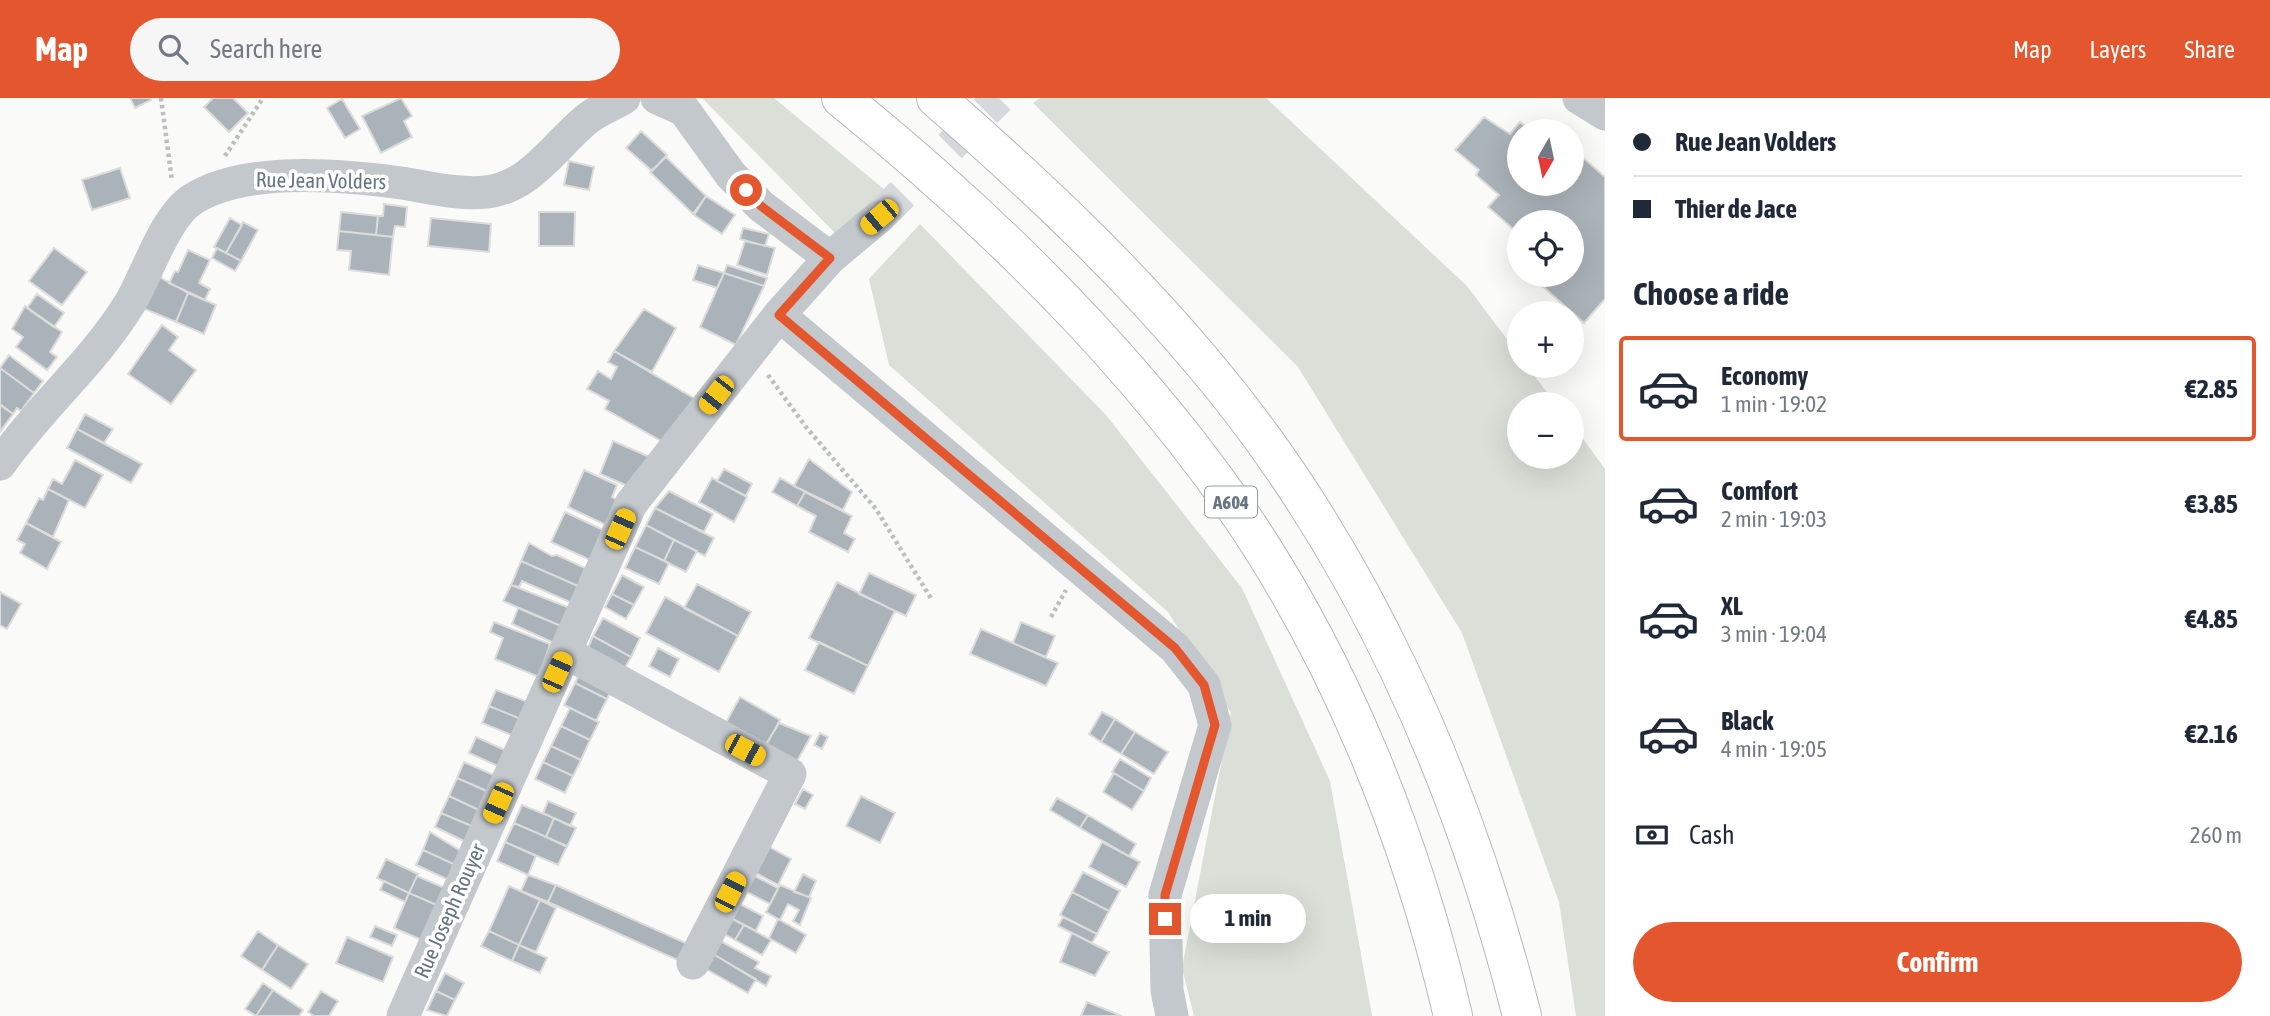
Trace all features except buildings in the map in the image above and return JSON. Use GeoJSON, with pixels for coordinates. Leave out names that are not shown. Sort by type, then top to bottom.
{"type":"FeatureCollection","features":[{"type":"Feature","properties":{"kind":"highway","name":"A604"},"geometry":{"type":"LineString","coordinates":[[841,98],[989,228],[1081,319],[1159,409],[1233,505],[1298,610],[1354,723],[1401,834],[1439,956],[1453,1016]]}},
{"type":"Feature","properties":{"kind":"highway"},"geometry":{"type":"LineString","coordinates":[[936,98],[1032,182],[1123,273],[1206,365],[1281,464],[1351,577],[1409,692],[1459,809],[1502,935],[1522,1016]]}},
{"type":"Feature","properties":{"kind":"street","name":"Rue Jean Volders"},"geometry":{"type":"LineString","coordinates":[[0,464],[29,423],[108,337],[131,301],[176,216],[190,200],[207,191],[246,178],[383,181],[465,191],[498,190],[543,164],[589,117],[624,98]]}},
{"type":"Feature","properties":{"kind":"street"},"geometry":{"type":"LineString","coordinates":[[657,98],[684,110],[731,175],[761,206],[830,258]]}},
{"type":"Feature","properties":{"kind":"street"},"geometry":{"type":"LineString","coordinates":[[1579,98],[1605,114]]}},
{"type":"Feature","properties":{"kind":"street","name":"Rue Joseph Rouyer"},"geometry":{"type":"LineString","coordinates":[[403,1016],[631,504],[779,315],[830,258],[879,217]]}},
{"type":"Feature","properties":{"kind":"street"},"geometry":{"type":"LineString","coordinates":[[779,315],[1175,648],[1204,685],[1215,725],[1165,895],[1167,990],[1172,1016]]}},
{"type":"Feature","properties":{"kind":"street"},"geometry":{"type":"LineString","coordinates":[[565,652],[790,774],[693,963]]}},
{"type":"Feature","properties":{"kind":"path"},"geometry":{"type":"LineString","coordinates":[[161,98],[176,216]]}},
{"type":"Feature","properties":{"kind":"path"},"geometry":{"type":"LineString","coordinates":[[207,191],[232,143],[263,98]]}},
{"type":"Feature","properties":{"kind":"path"},"geometry":{"type":"LineString","coordinates":[[751,352],[807,427],[876,509],[932,600]]}},
{"type":"Feature","properties":{"kind":"shaded area"},"geometry":{"type":"Polygon","coordinates":[[[702,98],[774,98],[885,190],[838,236],[702,98]]]}},
{"type":"Feature","properties":{"kind":"shaded area"},"geometry":{"type":"Polygon","coordinates":[[[1040,98],[1266,98],[1467,286],[1507,339],[1507,378],[1536,378],[1547,392],[1507,392],[1507,469],[1584,469],[1584,440],[1605,469],[1605,1016],[1576,1016],[1559,902],[1462,633],[1298,367],[1033,103],[1040,98]]]}},
{"type":"Feature","properties":{"kind":"shaded area"},"geometry":{"type":"Polygon","coordinates":[[[920,224],[1106,415],[1242,588],[1330,781],[1372,1016],[1194,1016],[1182,968],[1231,713],[1168,612],[889,365],[869,279],[920,224]]]}},
{"type":"Feature","properties":{"kind":"tunnel"},"geometry":{"type":"LineString","coordinates":[[879,217],[999,98]]}},
{"type":"Feature","properties":{"kind":"route"},"geometry":{"type":"LineString","coordinates":[[746,190],[761,206],[830,258],[779,315],[1175,648],[1204,685],[1215,725],[1165,895],[1165,919]]}}]}
